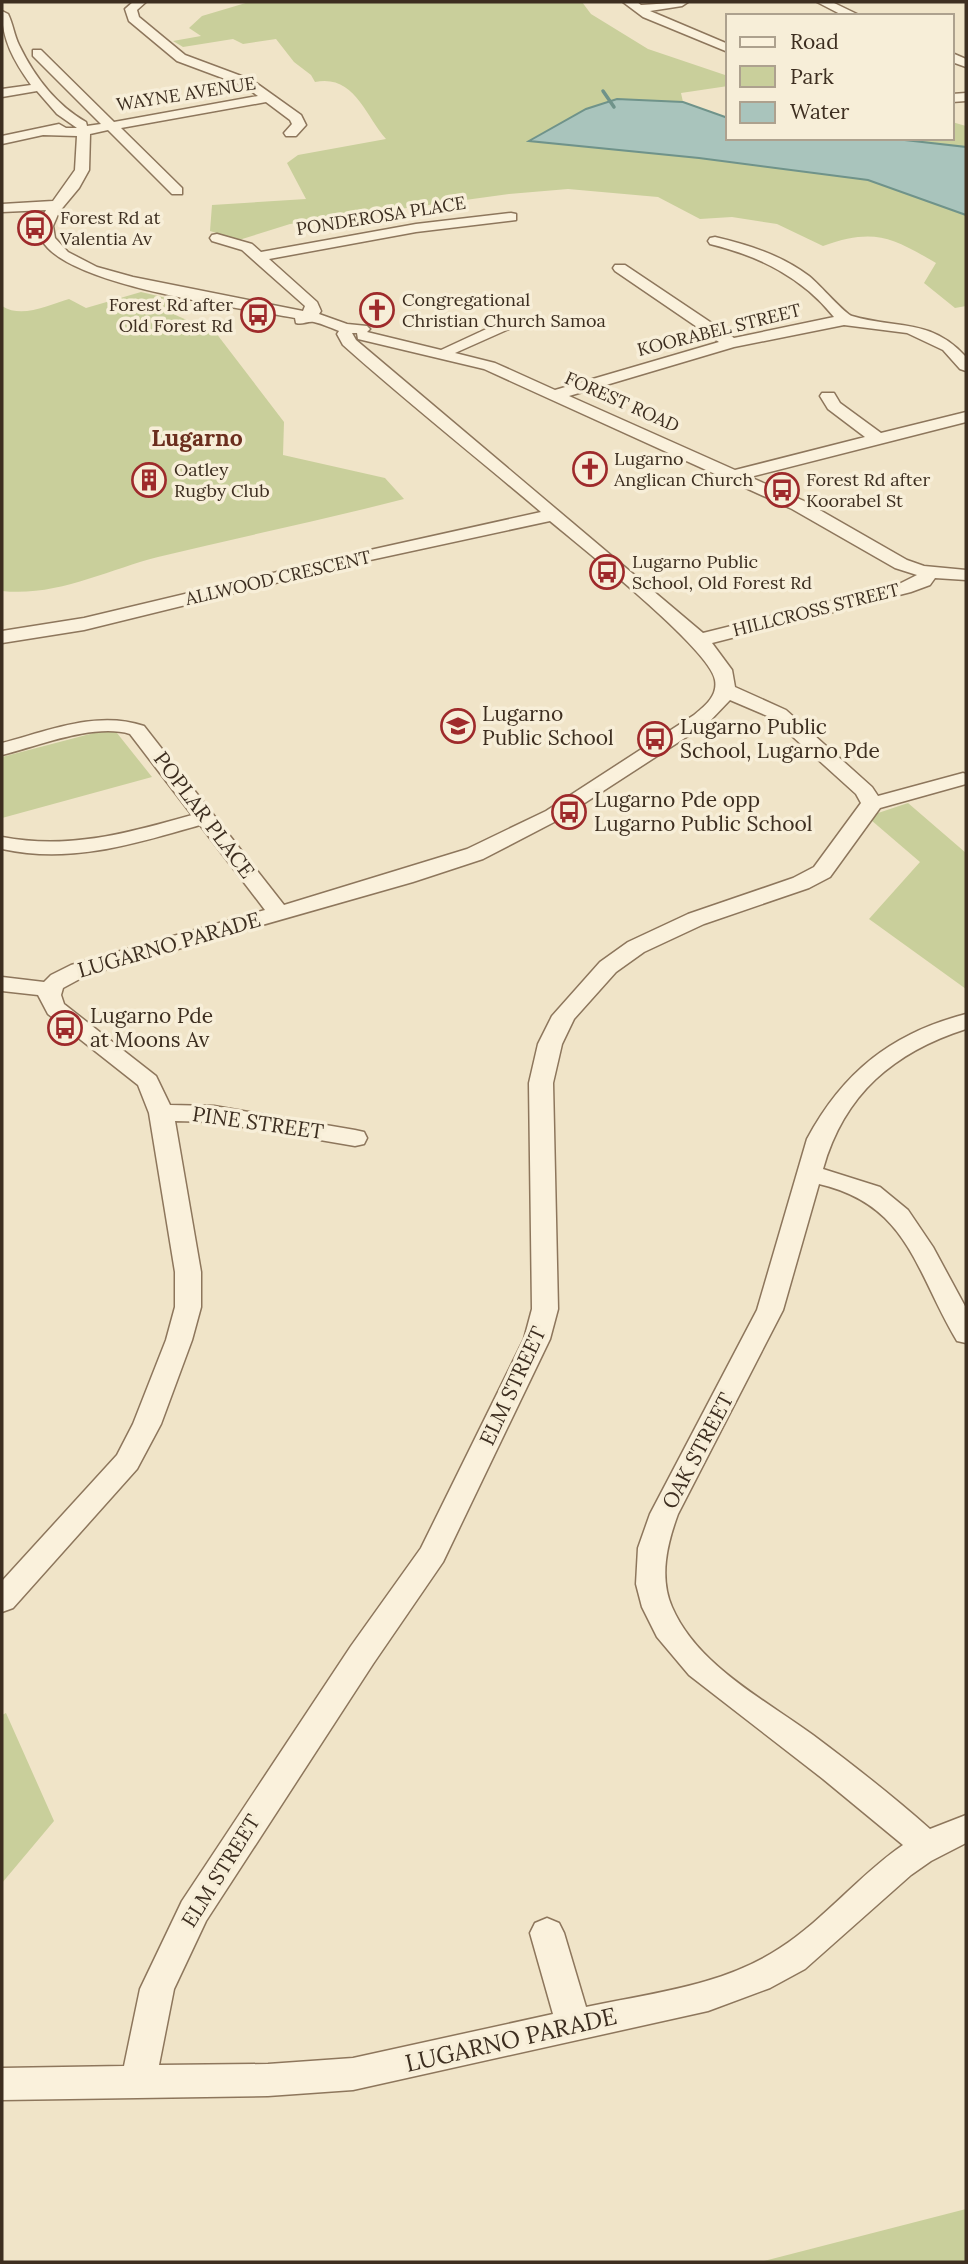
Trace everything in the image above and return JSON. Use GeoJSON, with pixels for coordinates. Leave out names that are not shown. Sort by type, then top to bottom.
{"type":"FeatureCollection","features":[{"type":"Feature","properties":{"kind":"street","name":"WAYNE AVENUE"},"geometry":{"type":"LineString","coordinates":[[140,2],[131,9],[133,18],[181,58],[248,83],[269,98],[296,118],[299,125],[291,133]]}},
{"type":"Feature","properties":{"kind":"street"},"geometry":{"type":"LineString","coordinates":[[634,5],[682,2]]}},
{"type":"Feature","properties":{"kind":"street"},"geometry":{"type":"LineString","coordinates":[[823,2],[850,14]]}},
{"type":"Feature","properties":{"kind":"street"},"geometry":{"type":"LineString","coordinates":[[634,5],[726,47]]}},
{"type":"Feature","properties":{"kind":"street"},"geometry":{"type":"LineString","coordinates":[[3,11],[15,50],[74,128],[85,161],[80,175],[47,221],[46,230],[51,244],[62,255],[92,270],[171,292],[307,314],[326,313],[354,334],[446,416],[482,453]]}},
{"type":"Feature","properties":{"kind":"street"},"geometry":{"type":"LineString","coordinates":[[37,52],[177,191]]}},
{"type":"Feature","properties":{"kind":"street"},"geometry":{"type":"LineString","coordinates":[[2,93],[41,87]]}},
{"type":"Feature","properties":{"kind":"street","name":"WAYNE AVENUE"},"geometry":{"type":"LineString","coordinates":[[2,140],[269,98]]}},
{"type":"Feature","properties":{"kind":"street"},"geometry":{"type":"LineString","coordinates":[[2,208],[57,205]]}},
{"type":"Feature","properties":{"kind":"street","name":"PONDEROSA PLACE"},"geometry":{"type":"LineString","coordinates":[[258,257],[416,228],[511,217]]}},
{"type":"Feature","properties":{"kind":"street"},"geometry":{"type":"LineString","coordinates":[[217,238],[247,247],[307,314]]}},
{"type":"Feature","properties":{"kind":"street"},"geometry":{"type":"LineString","coordinates":[[716,241],[739,246],[776,262],[826,296],[844,320]]}},
{"type":"Feature","properties":{"kind":"street"},"geometry":{"type":"LineString","coordinates":[[620,268],[731,343]]}},
{"type":"Feature","properties":{"kind":"street","name":"KOORABEL STREET"},"geometry":{"type":"LineString","coordinates":[[555,395],[731,343],[844,320],[911,329],[949,347],[966,366]]}},
{"type":"Feature","properties":{"kind":"street"},"geometry":{"type":"LineString","coordinates":[[449,350],[515,321]]}},
{"type":"Feature","properties":{"kind":"street"},"geometry":{"type":"LineString","coordinates":[[354,334],[347,340],[435,418],[482,453],[699,640],[723,667],[726,682],[721,698],[792,726],[865,791],[871,803],[963,779]]}},
{"type":"Feature","properties":{"kind":"street","name":"FOREST ROAD"},"geometry":{"type":"LineString","coordinates":[[354,334],[489,366],[806,509],[901,565],[928,572],[966,576]]}},
{"type":"Feature","properties":{"kind":"street","name":"FOREST ROAD"},"geometry":{"type":"LineString","coordinates":[[354,334],[449,350],[482,360],[489,366]]}},
{"type":"Feature","properties":{"kind":"street"},"geometry":{"type":"LineString","coordinates":[[828,397],[834,406],[877,438]]}},
{"type":"Feature","properties":{"kind":"street"},"geometry":{"type":"LineString","coordinates":[[735,476],[966,416]]}},
{"type":"Feature","properties":{"kind":"street","name":"ALLWOOD CRESCENT"},"geometry":{"type":"LineString","coordinates":[[2,638],[84,624],[361,557],[553,515]]}},
{"type":"Feature","properties":{"kind":"street","name":"HILLCROSS STREET"},"geometry":{"type":"LineString","coordinates":[[699,640],[905,589],[924,580],[928,572]]}},
{"type":"Feature","properties":{"kind":"street","name":"LUGARNO PARADE"},"geometry":{"type":"LineString","coordinates":[[50,989],[61,977],[79,970],[430,870],[495,846],[553,815],[721,698]]}},
{"type":"Feature","properties":{"kind":"street","name":"POPLAR PLACE"},"geometry":{"type":"LineString","coordinates":[[2,750],[100,725],[127,721],[144,736],[279,913]]}},
{"type":"Feature","properties":{"kind":"street","name":"ELM STREET"},"geometry":{"type":"LineString","coordinates":[[139,2081],[146,2034],[157,1989],[194,1911],[362,1655],[433,1554],[543,1323],[545,1293],[541,1083],[550,1044],[564,1016],[608,967],[636,947],[696,919],[802,883],[821,872],[871,803]]}},
{"type":"Feature","properties":{"kind":"street"},"geometry":{"type":"LineString","coordinates":[[2,843],[41,850],[76,850],[206,817]]}},
{"type":"Feature","properties":{"kind":"street"},"geometry":{"type":"LineString","coordinates":[[2,984],[50,989],[49,998],[59,1012],[148,1081],[158,1100],[161,1113],[189,1289],[179,1340],[147,1424],[127,1462],[2,1600]]}},
{"type":"Feature","properties":{"kind":"street","name":"OAK STREET"},"geometry":{"type":"LineString","coordinates":[[927,1846],[882,1806],[694,1661],[667,1627],[656,1607],[652,1587],[652,1551],[656,1533],[765,1321],[819,1139],[828,1119],[857,1081],[896,1051],[939,1030],[966,1021]]}},
{"type":"Feature","properties":{"kind":"street","name":"PINE STREET"},"geometry":{"type":"LineString","coordinates":[[161,1113],[214,1114],[355,1138]]}},
{"type":"Feature","properties":{"kind":"street"},"geometry":{"type":"LineString","coordinates":[[810,1174],[855,1186],[889,1205],[913,1236],[966,1334]]}},
{"type":"Feature","properties":{"kind":"street","name":"LUGARNO PARADE"},"geometry":{"type":"LineString","coordinates":[[2,2084],[268,2080],[354,2074],[708,1996],[760,1978],[804,1949],[895,1867],[927,1846],[966,1829]]}},
{"type":"Feature","properties":{"kind":"street"},"geometry":{"type":"LineString","coordinates":[[547,1933],[574,2026]]}},
{"type":"Feature","properties":{"kind":"green space"},"geometry":{"type":"Polygon","coordinates":[[[249,2],[582,2],[591,14],[648,49],[726,75],[726,86],[681,93],[683,102],[726,117],[726,140],[737,140],[966,191],[966,306],[955,308],[924,283],[936,263],[894,241],[856,237],[823,246],[777,224],[732,217],[700,219],[658,197],[568,189],[509,194],[290,224],[239,240],[210,231],[212,205],[306,199],[287,163],[298,155],[386,139],[349,90],[328,81],[315,82],[311,75],[294,62],[276,39],[243,44],[233,39],[183,47],[173,41],[201,36],[189,28],[202,16],[249,2]]]}},
{"type":"Feature","properties":{"kind":"green space"},"geometry":{"type":"Polygon","coordinates":[[[954,123],[966,126],[966,147],[905,140],[954,140],[954,123]]]}},
{"type":"Feature","properties":{"kind":"green space"},"geometry":{"type":"Polygon","coordinates":[[[141,292],[175,300],[162,309],[216,333],[284,422],[283,455],[385,478],[404,499],[158,557],[62,586],[22,592],[2,591],[2,306],[10,310],[26,311],[69,299],[86,308],[141,292]]]}},
{"type":"Feature","properties":{"kind":"green space"},"geometry":{"type":"Polygon","coordinates":[[[113,728],[152,777],[2,818],[2,757],[113,728]]]}},
{"type":"Feature","properties":{"kind":"green space"},"geometry":{"type":"Polygon","coordinates":[[[908,803],[966,853],[966,989],[869,919],[920,862],[871,820],[875,814],[908,803]]]}},
{"type":"Feature","properties":{"kind":"green space"},"geometry":{"type":"Polygon","coordinates":[[[6,1713],[54,1821],[2,1883],[2,1715],[6,1713]]]}},
{"type":"Feature","properties":{"kind":"green space"},"geometry":{"type":"Polygon","coordinates":[[[966,2209],[966,2262],[760,2262],[966,2209]]]}},
{"type":"Feature","properties":{"kind":"water"},"geometry":{"type":"Polygon","coordinates":[[[617,99],[683,102],[726,117],[726,140],[905,140],[966,147],[966,215],[868,180],[699,158],[529,141],[586,109],[617,99]]]}},
{"type":"Feature","properties":{"kind":"waterway"},"geometry":{"type":"LineString","coordinates":[[603,91],[614,107]]}},
{"type":"Feature","properties":{"kind":"place","name":"Forest Rd at Valentia Av"},"geometry":{"type":"Point","coordinates":[35,228]}},
{"type":"Feature","properties":{"kind":"place","name":"Congregational Christian Church Samoa"},"geometry":{"type":"Point","coordinates":[377,310]}},
{"type":"Feature","properties":{"kind":"place","name":"Forest Rd after Old Forest Rd"},"geometry":{"type":"Point","coordinates":[258,315]}},
{"type":"Feature","properties":{"kind":"place","name":"Lugarno Anglican Church"},"geometry":{"type":"Point","coordinates":[590,469]}},
{"type":"Feature","properties":{"kind":"place","name":"Oatley Rugby Club"},"geometry":{"type":"Point","coordinates":[149,480]}},
{"type":"Feature","properties":{"kind":"place","name":"Forest Rd after Koorabel St"},"geometry":{"type":"Point","coordinates":[782,490]}},
{"type":"Feature","properties":{"kind":"place","name":"Lugarno Public School, Old Forest Rd"},"geometry":{"type":"Point","coordinates":[607,572]}},
{"type":"Feature","properties":{"kind":"place","name":"Lugarno Public School"},"geometry":{"type":"Point","coordinates":[458,726]}},
{"type":"Feature","properties":{"kind":"place","name":"Lugarno Public School, Lugarno Pde"},"geometry":{"type":"Point","coordinates":[655,739]}},
{"type":"Feature","properties":{"kind":"place","name":"Lugarno Pde opp Lugarno Public School"},"geometry":{"type":"Point","coordinates":[569,812]}},
{"type":"Feature","properties":{"kind":"place","name":"Lugarno Pde at Moons Av"},"geometry":{"type":"Point","coordinates":[65,1028]}},
{"type":"Feature","properties":{"kind":"district","name":"Lugarno"},"geometry":{"type":"Point","coordinates":[197,438]}}]}
